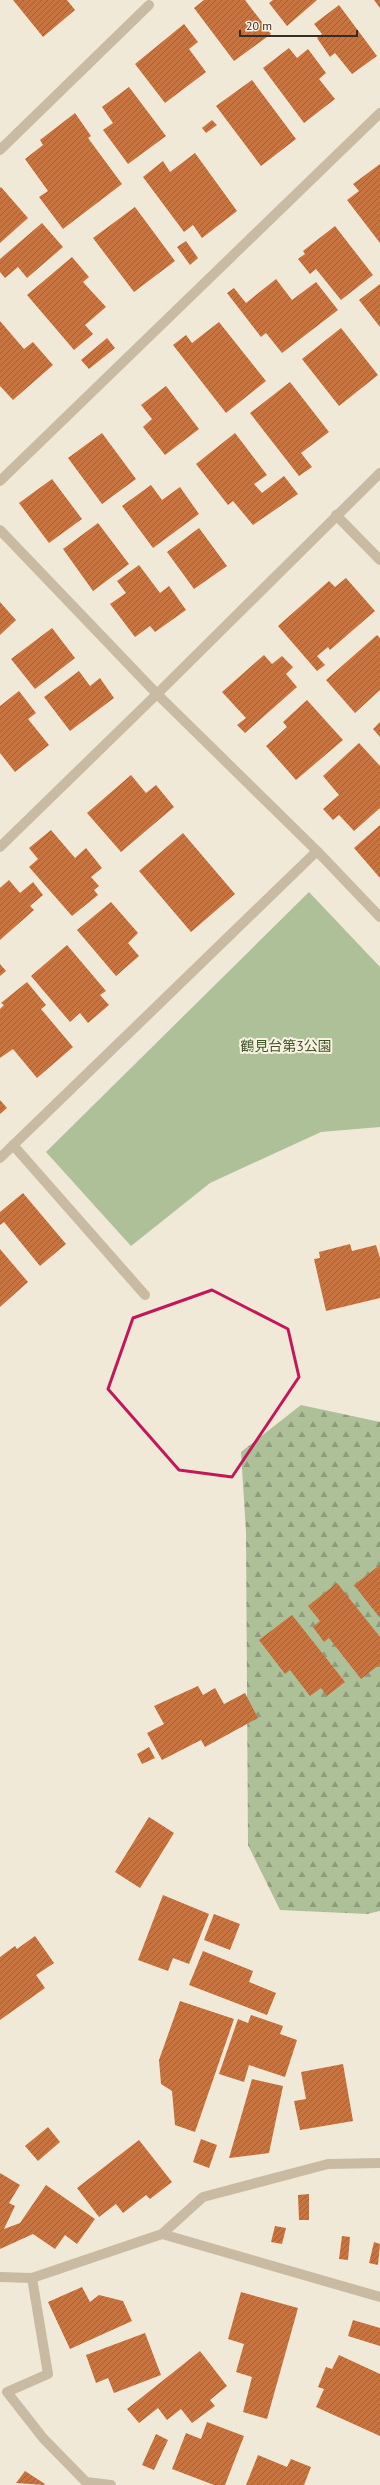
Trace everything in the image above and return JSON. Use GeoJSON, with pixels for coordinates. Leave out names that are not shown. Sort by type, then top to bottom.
{"type":"FeatureCollection","features":[{"type":"Feature","properties":{"kind":"street"},"geometry":{"type":"LineString","coordinates":[[0,150],[149,2]]}},
{"type":"Feature","properties":{"kind":"street"},"geometry":{"type":"LineString","coordinates":[[0,481],[380,113]]}},
{"type":"Feature","properties":{"kind":"street"},"geometry":{"type":"LineString","coordinates":[[0,847],[380,473]]}},
{"type":"Feature","properties":{"kind":"street"},"geometry":{"type":"LineString","coordinates":[[336,515],[380,560]]}},
{"type":"Feature","properties":{"kind":"street"},"geometry":{"type":"LineString","coordinates":[[0,530],[157,694],[317,851],[380,917]]}},
{"type":"Feature","properties":{"kind":"street"},"geometry":{"type":"LineString","coordinates":[[0,1158],[317,851]]}},
{"type":"Feature","properties":{"kind":"street"},"geometry":{"type":"LineString","coordinates":[[13,1145],[145,1295]]}},
{"type":"Feature","properties":{"kind":"street"},"geometry":{"type":"LineString","coordinates":[[0,2277],[32,2278],[162,2234],[202,2197],[328,2164],[380,2163]]}},
{"type":"Feature","properties":{"kind":"street"},"geometry":{"type":"LineString","coordinates":[[162,2234],[380,2297]]}},
{"type":"Feature","properties":{"kind":"street"},"geometry":{"type":"LineString","coordinates":[[32,2278],[48,2374],[3,2391],[43,2438],[86,2482],[111,2485]]}},
{"type":"Feature","properties":{"kind":"highlighted area"},"geometry":{"type":"Polygon","coordinates":[[[212,1290],[288,1329],[299,1377],[232,1477],[179,1470],[108,1389],[133,1318],[212,1290]]]}},
{"type":"Feature","properties":{"kind":"green space","name":"鶴見台第3公園"},"geometry":{"type":"Polygon","coordinates":[[[309,892],[380,967],[380,1127],[321,1132],[210,1183],[131,1246],[46,1152],[309,892]]]}},
{"type":"Feature","properties":{"kind":"green space"},"geometry":{"type":"Polygon","coordinates":[[[301,1405],[380,1422],[380,1911],[367,1914],[280,1910],[248,1845],[246,1532],[241,1452],[301,1405]]]}},
{"type":"Feature","properties":{"kind":"building"},"geometry":{"type":"Polygon","coordinates":[[[13,0],[67,0],[75,10],[43,37],[13,0]]]}},
{"type":"Feature","properties":{"kind":"building"},"geometry":{"type":"Polygon","coordinates":[[[204,0],[245,0],[271,34],[234,61],[194,8],[204,0]]]}},
{"type":"Feature","properties":{"kind":"building"},"geometry":{"type":"Polygon","coordinates":[[[273,0],[317,0],[287,26],[269,3],[273,0]]]}},
{"type":"Feature","properties":{"kind":"building"},"geometry":{"type":"Polygon","coordinates":[[[374,0],[380,0],[380,8],[374,0]]]}},
{"type":"Feature","properties":{"kind":"building"},"geometry":{"type":"Polygon","coordinates":[[[339,5],[377,56],[352,74],[335,53],[330,57],[317,38],[322,34],[314,24],[339,5]]]}},
{"type":"Feature","properties":{"kind":"building"},"geometry":{"type":"Polygon","coordinates":[[[184,24],[198,42],[189,49],[206,72],[165,103],[135,64],[184,24]]]}},
{"type":"Feature","properties":{"kind":"building"},"geometry":{"type":"Polygon","coordinates":[[[289,48],[297,58],[308,49],[326,73],[319,79],[335,99],[304,123],[263,68],[289,48]]]}},
{"type":"Feature","properties":{"kind":"building"},"geometry":{"type":"Polygon","coordinates":[[[252,80],[296,139],[261,166],[216,106],[252,80]]]}},
{"type":"Feature","properties":{"kind":"building"},"geometry":{"type":"Polygon","coordinates":[[[129,87],[166,136],[128,164],[103,130],[113,123],[102,107],[129,87]]]}},
{"type":"Feature","properties":{"kind":"building"},"geometry":{"type":"Polygon","coordinates":[[[75,113],[91,136],[88,138],[122,184],[63,229],[39,197],[48,191],[25,159],[43,145],[40,140],[75,113]]]}},
{"type":"Feature","properties":{"kind":"building"},"geometry":{"type":"Polygon","coordinates":[[[212,120],[217,125],[206,133],[202,128],[212,120]]]}},
{"type":"Feature","properties":{"kind":"building"},"geometry":{"type":"Polygon","coordinates":[[[195,153],[237,211],[202,238],[193,225],[184,232],[143,177],[163,161],[170,172],[195,153]]]}},
{"type":"Feature","properties":{"kind":"building"},"geometry":{"type":"Polygon","coordinates":[[[380,164],[380,243],[347,200],[359,191],[353,184],[380,164]]]}},
{"type":"Feature","properties":{"kind":"building"},"geometry":{"type":"Polygon","coordinates":[[[1,187],[28,218],[0,243],[0,188],[1,187]]]}},
{"type":"Feature","properties":{"kind":"building"},"geometry":{"type":"Polygon","coordinates":[[[135,207],[175,261],[134,292],[93,238],[135,207]]]}},
{"type":"Feature","properties":{"kind":"building"},"geometry":{"type":"Polygon","coordinates":[[[42,223],[63,247],[27,278],[18,267],[5,278],[0,272],[0,259],[42,223]]]}},
{"type":"Feature","properties":{"kind":"building"},"geometry":{"type":"Polygon","coordinates":[[[335,226],[373,275],[341,300],[316,269],[310,274],[298,259],[305,254],[303,251],[335,226]]]}},
{"type":"Feature","properties":{"kind":"building"},"geometry":{"type":"Polygon","coordinates":[[[186,241],[198,258],[190,265],[177,247],[186,241]]]}},
{"type":"Feature","properties":{"kind":"building"},"geometry":{"type":"Polygon","coordinates":[[[72,257],[89,277],[83,282],[106,307],[85,325],[93,334],[74,350],[27,295],[72,257]]]}},
{"type":"Feature","properties":{"kind":"building"},"geometry":{"type":"Polygon","coordinates":[[[276,279],[292,300],[316,282],[338,310],[282,353],[266,333],[261,337],[227,293],[234,288],[246,303],[276,279]]]}},
{"type":"Feature","properties":{"kind":"building"},"geometry":{"type":"Polygon","coordinates":[[[380,284],[380,327],[359,300],[380,284]]]}},
{"type":"Feature","properties":{"kind":"building"},"geometry":{"type":"Polygon","coordinates":[[[0,321],[24,349],[33,342],[53,365],[13,400],[0,386],[0,321]]]}},
{"type":"Feature","properties":{"kind":"building"},"geometry":{"type":"Polygon","coordinates":[[[219,322],[266,381],[226,413],[173,345],[186,335],[192,343],[219,322]]]}},
{"type":"Feature","properties":{"kind":"building"},"geometry":{"type":"Polygon","coordinates":[[[341,328],[378,375],[339,406],[302,359],[341,328]]]}},
{"type":"Feature","properties":{"kind":"building"},"geometry":{"type":"Polygon","coordinates":[[[107,338],[115,348],[89,369],[81,360],[107,338]]]}},
{"type":"Feature","properties":{"kind":"building"},"geometry":{"type":"Polygon","coordinates":[[[290,382],[329,432],[301,453],[312,467],[299,476],[250,413],[290,382]]]}},
{"type":"Feature","properties":{"kind":"building"},"geometry":{"type":"Polygon","coordinates":[[[166,386],[199,429],[165,455],[143,427],[152,419],[141,405],[166,386]]]}},
{"type":"Feature","properties":{"kind":"building"},"geometry":{"type":"Polygon","coordinates":[[[102,433],[136,479],[102,504],[68,458],[102,433]]]}},
{"type":"Feature","properties":{"kind":"building"},"geometry":{"type":"Polygon","coordinates":[[[235,433],[267,475],[254,484],[262,493],[284,476],[298,494],[253,525],[233,501],[228,505],[196,464],[235,433]]]}},
{"type":"Feature","properties":{"kind":"building"},"geometry":{"type":"Polygon","coordinates":[[[52,479],[82,519],[49,543],[19,503],[52,479]]]}},
{"type":"Feature","properties":{"kind":"building"},"geometry":{"type":"Polygon","coordinates":[[[151,485],[162,500],[180,487],[199,514],[153,548],[122,506],[151,485]]]}},
{"type":"Feature","properties":{"kind":"building"},"geometry":{"type":"Polygon","coordinates":[[[98,523],[129,564],[93,591],[63,549],[98,523]]]}},
{"type":"Feature","properties":{"kind":"building"},"geometry":{"type":"Polygon","coordinates":[[[199,528],[227,566],[194,589],[167,552],[199,528]]]}},
{"type":"Feature","properties":{"kind":"building"},"geometry":{"type":"Polygon","coordinates":[[[139,565],[160,593],[169,586],[186,610],[155,632],[150,626],[135,637],[110,604],[126,593],[117,581],[139,565]]]}},
{"type":"Feature","properties":{"kind":"building"},"geometry":{"type":"Polygon","coordinates":[[[346,578],[375,611],[330,650],[328,647],[317,656],[325,665],[317,671],[278,626],[329,581],[335,587],[346,578]]]}},
{"type":"Feature","properties":{"kind":"building"},"geometry":{"type":"Polygon","coordinates":[[[0,602],[16,620],[0,635],[0,602]]]}},
{"type":"Feature","properties":{"kind":"building"},"geometry":{"type":"Polygon","coordinates":[[[52,628],[75,658],[35,689],[11,659],[52,628]]]}},
{"type":"Feature","properties":{"kind":"building"},"geometry":{"type":"Polygon","coordinates":[[[377,635],[380,638],[380,690],[355,713],[326,680],[377,635]]]}},
{"type":"Feature","properties":{"kind":"building"},"geometry":{"type":"Polygon","coordinates":[[[264,655],[272,664],[282,656],[293,667],[286,674],[297,687],[245,733],[237,725],[246,718],[222,692],[264,655]]]}},
{"type":"Feature","properties":{"kind":"building"},"geometry":{"type":"Polygon","coordinates":[[[79,671],[90,686],[100,678],[114,698],[70,731],[44,697],[79,671]]]}},
{"type":"Feature","properties":{"kind":"building"},"geometry":{"type":"Polygon","coordinates":[[[19,691],[36,713],[28,719],[49,745],[15,772],[0,753],[0,706],[19,691]]]}},
{"type":"Feature","properties":{"kind":"building"},"geometry":{"type":"Polygon","coordinates":[[[307,700],[343,740],[296,780],[266,746],[287,727],[283,722],[307,700]]]}},
{"type":"Feature","properties":{"kind":"building"},"geometry":{"type":"Polygon","coordinates":[[[380,722],[380,737],[373,729],[380,722]]]}},
{"type":"Feature","properties":{"kind":"building"},"geometry":{"type":"Polygon","coordinates":[[[359,743],[380,766],[380,808],[354,831],[339,815],[333,820],[323,809],[339,795],[323,776],[359,743]]]}},
{"type":"Feature","properties":{"kind":"building"},"geometry":{"type":"Polygon","coordinates":[[[131,775],[146,793],[156,785],[174,807],[121,852],[87,813],[131,775]]]}},
{"type":"Feature","properties":{"kind":"building"},"geometry":{"type":"Polygon","coordinates":[[[380,825],[380,878],[354,848],[380,825]]]}},
{"type":"Feature","properties":{"kind":"building"},"geometry":{"type":"Polygon","coordinates":[[[51,830],[75,858],[86,848],[102,868],[91,877],[99,886],[94,890],[98,895],[72,916],[29,867],[38,859],[29,848],[51,830]]]}},
{"type":"Feature","properties":{"kind":"building"},"geometry":{"type":"Polygon","coordinates":[[[183,833],[235,894],[191,932],[139,871],[183,833]]]}},
{"type":"Feature","properties":{"kind":"building"},"geometry":{"type":"Polygon","coordinates":[[[9,880],[20,893],[33,882],[43,895],[30,906],[34,910],[0,940],[0,888],[9,880]]]}},
{"type":"Feature","properties":{"kind":"building"},"geometry":{"type":"Polygon","coordinates":[[[111,902],[138,933],[128,943],[139,956],[116,976],[77,930],[111,902]]]}},
{"type":"Feature","properties":{"kind":"building"},"geometry":{"type":"Polygon","coordinates":[[[67,945],[106,991],[100,995],[109,1005],[88,1023],[80,1013],[70,1022],[31,976],[67,945]]]}},
{"type":"Feature","properties":{"kind":"building"},"geometry":{"type":"Polygon","coordinates":[[[0,964],[6,971],[0,976],[0,964]]]}},
{"type":"Feature","properties":{"kind":"building"},"geometry":{"type":"Polygon","coordinates":[[[27,982],[46,1005],[41,1009],[73,1047],[37,1078],[13,1049],[0,1058],[0,1009],[4,1005],[1,1003],[27,982]]]}},
{"type":"Feature","properties":{"kind":"building"},"geometry":{"type":"Polygon","coordinates":[[[0,1100],[7,1108],[0,1114],[0,1100]]]}},
{"type":"Feature","properties":{"kind":"building"},"geometry":{"type":"Polygon","coordinates":[[[23,1193],[66,1244],[40,1266],[4,1222],[0,1225],[0,1212],[23,1193]]]}},
{"type":"Feature","properties":{"kind":"building"},"geometry":{"type":"Polygon","coordinates":[[[350,1244],[352,1251],[376,1245],[380,1258],[380,1298],[326,1311],[314,1259],[320,1258],[319,1252],[350,1244]]]}},
{"type":"Feature","properties":{"kind":"building"},"geometry":{"type":"Polygon","coordinates":[[[0,1249],[28,1282],[0,1307],[0,1249]]]}},
{"type":"Feature","properties":{"kind":"building"},"geometry":{"type":"Polygon","coordinates":[[[380,1565],[380,1618],[354,1585],[380,1565]]]}},
{"type":"Feature","properties":{"kind":"building"},"geometry":{"type":"Polygon","coordinates":[[[337,1583],[380,1637],[380,1664],[361,1679],[329,1638],[324,1642],[313,1627],[320,1621],[308,1606],[337,1583]]]}},
{"type":"Feature","properties":{"kind":"building"},"geometry":{"type":"Polygon","coordinates":[[[292,1615],[345,1682],[327,1696],[321,1688],[310,1696],[290,1670],[285,1674],[259,1640],[292,1615]]]}},
{"type":"Feature","properties":{"kind":"building"},"geometry":{"type":"Polygon","coordinates":[[[198,1686],[203,1695],[215,1688],[224,1704],[245,1693],[258,1718],[205,1747],[201,1740],[162,1760],[147,1733],[164,1724],[154,1706],[198,1686]]]}},
{"type":"Feature","properties":{"kind":"building"},"geometry":{"type":"Polygon","coordinates":[[[149,1747],[155,1758],[142,1764],[137,1754],[149,1747]]]}},
{"type":"Feature","properties":{"kind":"building"},"geometry":{"type":"Polygon","coordinates":[[[149,1817],[174,1833],[140,1888],[115,1872],[149,1817]]]}},
{"type":"Feature","properties":{"kind":"building"},"geometry":{"type":"Polygon","coordinates":[[[163,1895],[209,1914],[189,1964],[173,1958],[168,1971],[138,1960],[163,1895]]]}},
{"type":"Feature","properties":{"kind":"building"},"geometry":{"type":"Polygon","coordinates":[[[214,1914],[240,1924],[230,1950],[204,1940],[214,1914]]]}},
{"type":"Feature","properties":{"kind":"building"},"geometry":{"type":"Polygon","coordinates":[[[35,1936],[54,1963],[36,1975],[45,1988],[0,2020],[0,1957],[15,1946],[17,1949],[35,1936]]]}},
{"type":"Feature","properties":{"kind":"building"},"geometry":{"type":"Polygon","coordinates":[[[203,1951],[253,1971],[249,1982],[276,1993],[267,2015],[189,1985],[203,1951]]]}},
{"type":"Feature","properties":{"kind":"building"},"geometry":{"type":"Polygon","coordinates":[[[180,2001],[234,2019],[195,2132],[175,2125],[172,2091],[161,2084],[159,2060],[180,2001]]]}},
{"type":"Feature","properties":{"kind":"building"},"geometry":{"type":"Polygon","coordinates":[[[251,2015],[283,2026],[280,2034],[297,2040],[285,2077],[249,2065],[244,2082],[219,2074],[238,2019],[248,2023],[251,2015]]]}},
{"type":"Feature","properties":{"kind":"building"},"geometry":{"type":"Polygon","coordinates":[[[343,2064],[353,2121],[300,2130],[294,2101],[306,2099],[301,2072],[343,2064]]]}},
{"type":"Feature","properties":{"kind":"building"},"geometry":{"type":"Polygon","coordinates":[[[252,2079],[283,2086],[269,2153],[229,2158],[252,2079]]]}},
{"type":"Feature","properties":{"kind":"building"},"geometry":{"type":"Polygon","coordinates":[[[48,2127],[60,2142],[38,2161],[25,2146],[48,2127]]]}},
{"type":"Feature","properties":{"kind":"building"},"geometry":{"type":"Polygon","coordinates":[[[201,2139],[217,2145],[209,2168],[193,2162],[201,2139]]]}},
{"type":"Feature","properties":{"kind":"building"},"geometry":{"type":"Polygon","coordinates":[[[139,2140],[172,2182],[150,2199],[146,2195],[123,2213],[116,2204],[99,2217],[77,2188],[139,2140]]]}},
{"type":"Feature","properties":{"kind":"building"},"geometry":{"type":"Polygon","coordinates":[[[0,2173],[20,2185],[9,2203],[15,2206],[4,2229],[20,2223],[46,2185],[95,2219],[77,2244],[65,2235],[55,2249],[33,2234],[0,2249],[0,2173]]]}},
{"type":"Feature","properties":{"kind":"building"},"geometry":{"type":"Polygon","coordinates":[[[309,2194],[309,2220],[299,2220],[298,2195],[309,2194]]]}},
{"type":"Feature","properties":{"kind":"building"},"geometry":{"type":"Polygon","coordinates":[[[275,2226],[286,2228],[282,2244],[271,2242],[275,2226]]]}},
{"type":"Feature","properties":{"kind":"building"},"geometry":{"type":"Polygon","coordinates":[[[342,2236],[350,2237],[348,2260],[339,2259],[342,2236]]]}},
{"type":"Feature","properties":{"kind":"building"},"geometry":{"type":"Polygon","coordinates":[[[374,2242],[380,2244],[378,2265],[369,2263],[374,2242]]]}},
{"type":"Feature","properties":{"kind":"building"},"geometry":{"type":"Polygon","coordinates":[[[82,2287],[90,2302],[99,2295],[123,2301],[132,2321],[70,2349],[48,2302],[82,2287]]]}},
{"type":"Feature","properties":{"kind":"building"},"geometry":{"type":"Polygon","coordinates":[[[241,2292],[298,2308],[267,2419],[243,2412],[252,2377],[236,2372],[244,2344],[228,2339],[241,2292]]]}},
{"type":"Feature","properties":{"kind":"building"},"geometry":{"type":"Polygon","coordinates":[[[353,2320],[380,2328],[380,2346],[348,2336],[353,2320]]]}},
{"type":"Feature","properties":{"kind":"building"},"geometry":{"type":"Polygon","coordinates":[[[145,2333],[161,2375],[114,2393],[108,2378],[96,2383],[86,2355],[145,2333]]]}},
{"type":"Feature","properties":{"kind":"building"},"geometry":{"type":"Polygon","coordinates":[[[200,2351],[227,2386],[210,2400],[215,2406],[192,2423],[181,2409],[167,2420],[158,2408],[139,2423],[127,2409],[200,2351]]]}},
{"type":"Feature","properties":{"kind":"building"},"geometry":{"type":"Polygon","coordinates":[[[339,2355],[380,2374],[380,2436],[316,2407],[324,2389],[318,2387],[326,2367],[332,2369],[339,2355]]]}},
{"type":"Feature","properties":{"kind":"building"},"geometry":{"type":"Polygon","coordinates":[[[207,2422],[244,2436],[225,2485],[214,2485],[172,2469],[186,2433],[201,2439],[207,2422]]]}},
{"type":"Feature","properties":{"kind":"building"},"geometry":{"type":"Polygon","coordinates":[[[156,2434],[168,2440],[154,2470],[142,2465],[156,2434]]]}},
{"type":"Feature","properties":{"kind":"building"},"geometry":{"type":"Polygon","coordinates":[[[258,2455],[287,2467],[291,2459],[311,2467],[304,2485],[246,2485],[258,2455]]]}},
{"type":"Feature","properties":{"kind":"building"},"geometry":{"type":"Polygon","coordinates":[[[25,2471],[45,2484],[16,2483],[25,2471]]]}}]}
